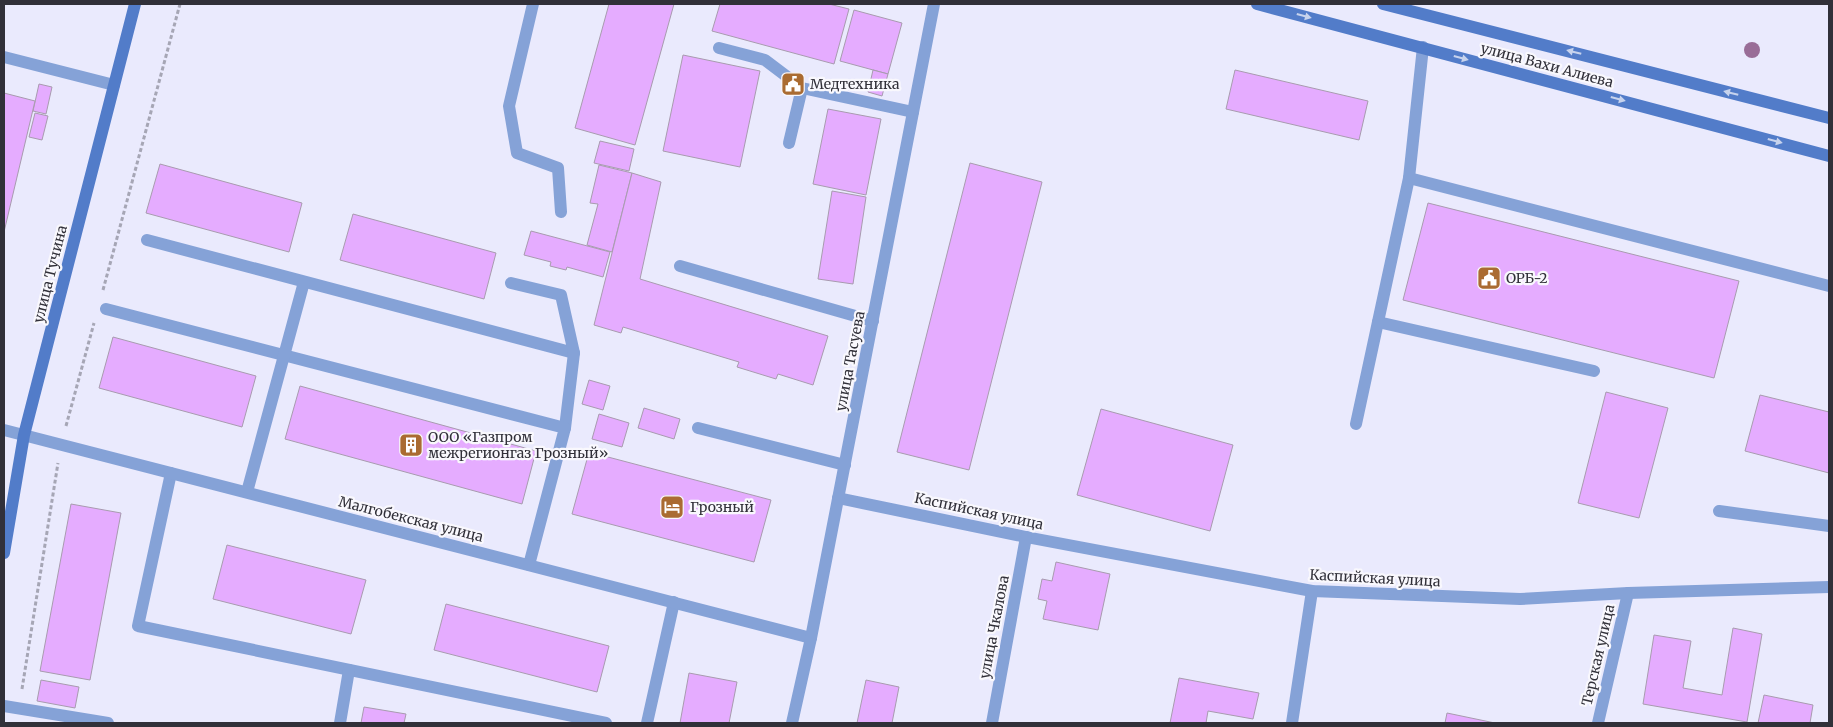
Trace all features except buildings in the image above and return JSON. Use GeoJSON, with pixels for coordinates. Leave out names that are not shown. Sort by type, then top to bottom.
{"type":"FeatureCollection","features":[{"type":"Feature","properties":{"kind":"main road","name":"улица Тучина"},"geometry":{"type":"LineString","coordinates":[[4,553],[24,435],[135,4]]}},
{"type":"Feature","properties":{"kind":"main road","name":"улица Вахи Алиева"},"geometry":{"type":"LineString","coordinates":[[1257,4],[1829,156]]}},
{"type":"Feature","properties":{"kind":"main road","name":"улица Вахи Алиева"},"geometry":{"type":"LineString","coordinates":[[1383,4],[1829,118]]}},
{"type":"Feature","properties":{"kind":"street"},"geometry":{"type":"LineString","coordinates":[[533,4],[509,106],[517,153],[558,168],[561,212]]}},
{"type":"Feature","properties":{"kind":"street","name":"улица Тасуева"},"geometry":{"type":"LineString","coordinates":[[792,723],[811,638],[934,4]]}},
{"type":"Feature","properties":{"kind":"street"},"geometry":{"type":"LineString","coordinates":[[718,48],[765,60],[802,88],[913,112]]}},
{"type":"Feature","properties":{"kind":"street"},"geometry":{"type":"LineString","coordinates":[[1356,424],[1409,178],[1423,48]]}},
{"type":"Feature","properties":{"kind":"street"},"geometry":{"type":"LineString","coordinates":[[4,57],[114,85]]}},
{"type":"Feature","properties":{"kind":"street"},"geometry":{"type":"LineString","coordinates":[[789,143],[802,88]]}},
{"type":"Feature","properties":{"kind":"street"},"geometry":{"type":"LineString","coordinates":[[1409,178],[1829,286]]}},
{"type":"Feature","properties":{"kind":"street"},"geometry":{"type":"LineString","coordinates":[[147,240],[574,353]]}},
{"type":"Feature","properties":{"kind":"street"},"geometry":{"type":"LineString","coordinates":[[680,266],[873,321]]}},
{"type":"Feature","properties":{"kind":"street"},"geometry":{"type":"LineString","coordinates":[[247,492],[304,282]]}},
{"type":"Feature","properties":{"kind":"street"},"geometry":{"type":"LineString","coordinates":[[511,283],[561,295],[574,353],[565,428],[528,565]]}},
{"type":"Feature","properties":{"kind":"street"},"geometry":{"type":"LineString","coordinates":[[106,309],[565,428]]}},
{"type":"Feature","properties":{"kind":"street"},"geometry":{"type":"LineString","coordinates":[[1378,322],[1594,371]]}},
{"type":"Feature","properties":{"kind":"street"},"geometry":{"type":"LineString","coordinates":[[698,428],[844,466]]}},
{"type":"Feature","properties":{"kind":"street","name":"Малгобекская улица"},"geometry":{"type":"LineString","coordinates":[[4,430],[811,638]]}},
{"type":"Feature","properties":{"kind":"street"},"geometry":{"type":"LineString","coordinates":[[172,473],[138,626],[606,723]]}},
{"type":"Feature","properties":{"kind":"street","name":"Каспийская улица"},"geometry":{"type":"LineString","coordinates":[[838,498],[1026,537],[1312,591],[1520,599],[1829,586]]}},
{"type":"Feature","properties":{"kind":"street"},"geometry":{"type":"LineString","coordinates":[[1719,511],[1829,526]]}},
{"type":"Feature","properties":{"kind":"street","name":"улица Чкалова"},"geometry":{"type":"LineString","coordinates":[[992,723],[1026,537]]}},
{"type":"Feature","properties":{"kind":"street"},"geometry":{"type":"LineString","coordinates":[[1292,723],[1312,591]]}},
{"type":"Feature","properties":{"kind":"street","name":"Терская улица"},"geometry":{"type":"LineString","coordinates":[[1598,723],[1628,593]]}},
{"type":"Feature","properties":{"kind":"street"},"geometry":{"type":"LineString","coordinates":[[647,723],[674,602]]}},
{"type":"Feature","properties":{"kind":"street"},"geometry":{"type":"LineString","coordinates":[[340,723],[350,670]]}},
{"type":"Feature","properties":{"kind":"street"},"geometry":{"type":"LineString","coordinates":[[4,706],[20,708],[66,720],[108,723]]}},
{"type":"Feature","properties":{"kind":"path"},"geometry":{"type":"LineString","coordinates":[[103,291],[180,4]]}},
{"type":"Feature","properties":{"kind":"path"},"geometry":{"type":"LineString","coordinates":[[20,708],[61,444],[95,320]]}},
{"type":"Feature","properties":{"kind":"place","name":"Медтехника"},"geometry":{"type":"Point","coordinates":[793,84]}},
{"type":"Feature","properties":{"kind":"place","name":"ОРБ-2"},"geometry":{"type":"Point","coordinates":[1489,278]}},
{"type":"Feature","properties":{"kind":"place","name":"ООО «Газпром межрегионгаз Грозный»"},"geometry":{"type":"Point","coordinates":[411,445]}},
{"type":"Feature","properties":{"kind":"place","name":"Грозный"},"geometry":{"type":"Point","coordinates":[672,507]}}]}
